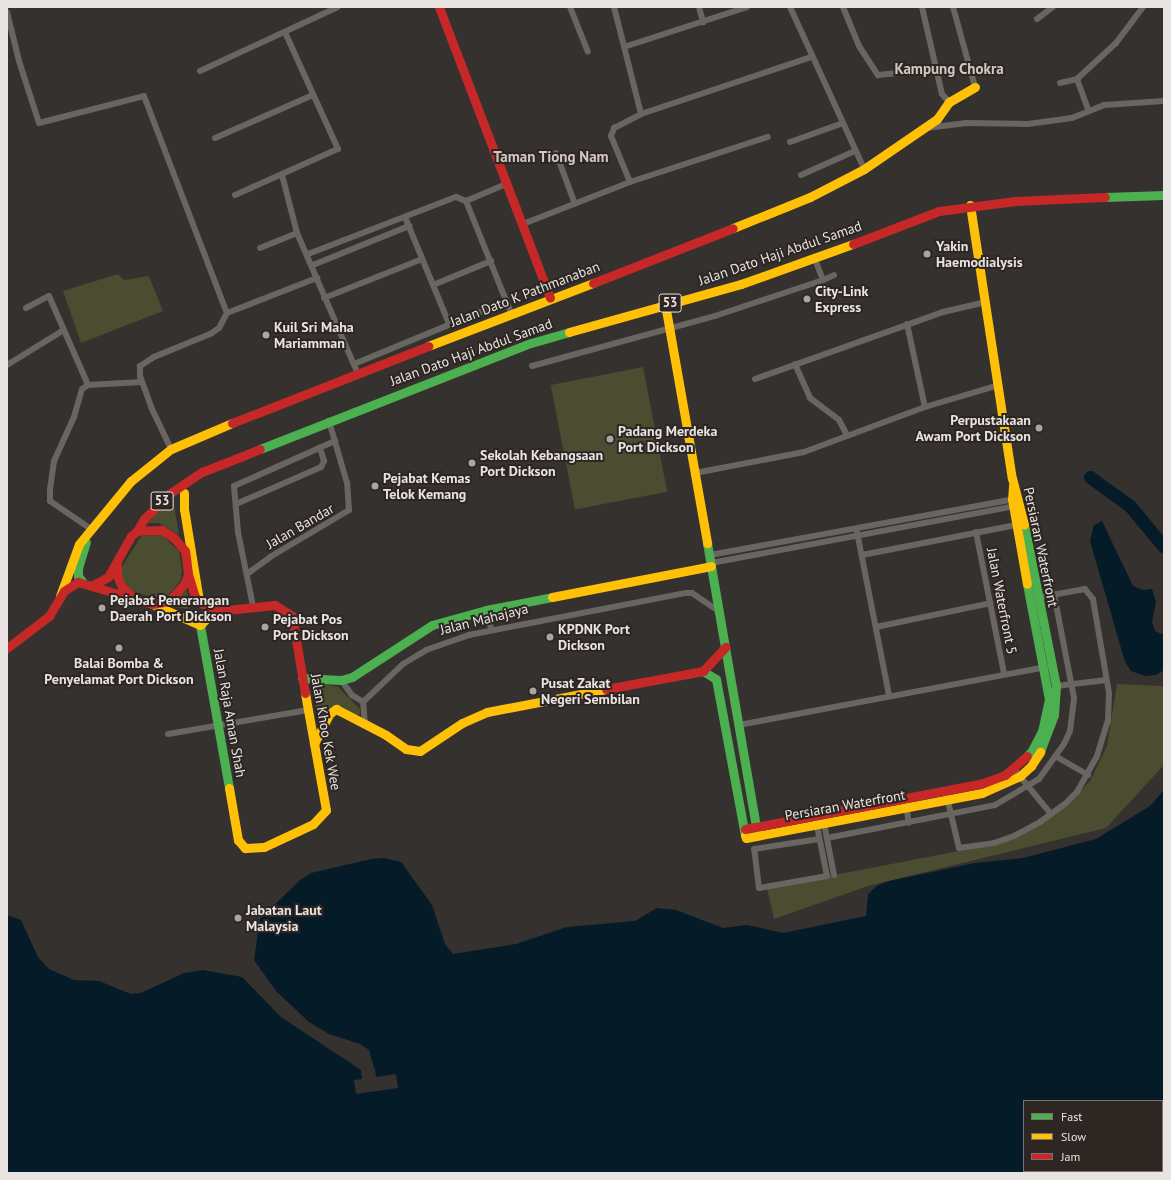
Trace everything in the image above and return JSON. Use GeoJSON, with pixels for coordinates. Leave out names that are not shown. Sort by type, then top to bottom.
{"type":"FeatureCollection","features":[{"type":"Feature","properties":{"kind":"street"},"geometry":{"type":"LineString","coordinates":[[200,71],[338,7]]}},
{"type":"Feature","properties":{"kind":"street"},"geometry":{"type":"LineString","coordinates":[[439,7],[550,298]]}},
{"type":"Feature","properties":{"kind":"street"},"geometry":{"type":"LineString","coordinates":[[570,7],[588,52]]}},
{"type":"Feature","properties":{"kind":"street"},"geometry":{"type":"LineString","coordinates":[[614,7],[641,114]]}},
{"type":"Feature","properties":{"kind":"street"},"geometry":{"type":"LineString","coordinates":[[699,7],[703,22]]}},
{"type":"Feature","properties":{"kind":"street"},"geometry":{"type":"LineString","coordinates":[[624,47],[747,7]]}},
{"type":"Feature","properties":{"kind":"street"},"geometry":{"type":"LineString","coordinates":[[790,7],[811,56],[864,169]]}},
{"type":"Feature","properties":{"kind":"street"},"geometry":{"type":"LineString","coordinates":[[843,7],[859,46],[878,75],[937,69]]}},
{"type":"Feature","properties":{"kind":"street"},"geometry":{"type":"LineString","coordinates":[[922,7],[942,94],[949,102]]}},
{"type":"Feature","properties":{"kind":"street"},"geometry":{"type":"LineString","coordinates":[[953,7],[974,87]]}},
{"type":"Feature","properties":{"kind":"street"},"geometry":{"type":"LineString","coordinates":[[1037,19],[1053,7]]}},
{"type":"Feature","properties":{"kind":"street"},"geometry":{"type":"LineString","coordinates":[[1060,83],[1077,79],[1116,43],[1143,7]]}},
{"type":"Feature","properties":{"kind":"street"},"geometry":{"type":"LineString","coordinates":[[7,12],[19,60],[39,122],[144,96],[227,313]]}},
{"type":"Feature","properties":{"kind":"street"},"geometry":{"type":"LineString","coordinates":[[235,195],[338,149],[284,32]]}},
{"type":"Feature","properties":{"kind":"street"},"geometry":{"type":"LineString","coordinates":[[630,182],[611,136],[614,128],[641,114],[811,56]]}},
{"type":"Feature","properties":{"kind":"street"},"geometry":{"type":"LineString","coordinates":[[1077,79],[1088,110]]}},
{"type":"Feature","properties":{"kind":"street","name":"Jalan Dato K Pathmanaban"},"geometry":{"type":"LineString","coordinates":[[58,602],[79,544],[131,481],[171,449],[511,313],[751,222],[810,197],[864,169],[926,128],[949,102],[974,87]]}},
{"type":"Feature","properties":{"kind":"street"},"geometry":{"type":"LineString","coordinates":[[215,138],[313,95]]}},
{"type":"Feature","properties":{"kind":"street"},"geometry":{"type":"LineString","coordinates":[[926,128],[965,124],[1028,124],[1072,118],[1088,110],[1104,105],[1164,101]]}},
{"type":"Feature","properties":{"kind":"street"},"geometry":{"type":"LineString","coordinates":[[790,142],[843,123]]}},
{"type":"Feature","properties":{"kind":"street"},"geometry":{"type":"LineString","coordinates":[[523,224],[630,182],[768,137]]}},
{"type":"Feature","properties":{"kind":"street"},"geometry":{"type":"LineString","coordinates":[[801,175],[855,151]]}},
{"type":"Feature","properties":{"kind":"street"},"geometry":{"type":"LineString","coordinates":[[556,153],[575,204]]}},
{"type":"Feature","properties":{"kind":"street"},"geometry":{"type":"LineString","coordinates":[[282,175],[298,233],[313,265],[324,298],[358,374]]}},
{"type":"Feature","properties":{"kind":"street"},"geometry":{"type":"LineString","coordinates":[[308,254],[456,197],[466,201],[506,184]]}},
{"type":"Feature","properties":{"kind":"street","name":"Jalan Dato Haji Abdul Samad"},"geometry":{"type":"LineString","coordinates":[[137,531],[144,518],[169,494],[191,478],[329,421],[531,343],[665,304],[741,284],[815,259],[909,221],[939,211],[970,205],[1164,194]]}},
{"type":"Feature","properties":{"kind":"street"},"geometry":{"type":"LineString","coordinates":[[466,201],[511,313]]}},
{"type":"Feature","properties":{"kind":"street","name":"Persiaran Waterfront"},"geometry":{"type":"LineString","coordinates":[[970,205],[1016,502],[1048,667],[1049,699],[1042,731],[1032,751],[1017,772]]}},
{"type":"Feature","properties":{"kind":"street"},"geometry":{"type":"LineString","coordinates":[[405,216],[449,324]]}},
{"type":"Feature","properties":{"kind":"street"},"geometry":{"type":"LineString","coordinates":[[313,265],[409,226]]}},
{"type":"Feature","properties":{"kind":"street"},"geometry":{"type":"LineString","coordinates":[[260,248],[298,233]]}},
{"type":"Feature","properties":{"kind":"street"},"geometry":{"type":"LineString","coordinates":[[324,298],[422,258]]}},
{"type":"Feature","properties":{"kind":"street"},"geometry":{"type":"LineString","coordinates":[[815,259],[823,280]]}},
{"type":"Feature","properties":{"kind":"street"},"geometry":{"type":"LineString","coordinates":[[433,285],[491,261]]}},
{"type":"Feature","properties":{"kind":"street"},"geometry":{"type":"LineString","coordinates":[[532,366],[671,328],[823,280],[834,275]]}},
{"type":"Feature","properties":{"kind":"street"},"geometry":{"type":"LineString","coordinates":[[171,449],[142,382],[140,366],[146,361],[210,334],[219,328],[227,313],[317,278]]}},
{"type":"Feature","properties":{"kind":"street"},"geometry":{"type":"LineString","coordinates":[[26,308],[49,296],[62,331],[88,385]]}},
{"type":"Feature","properties":{"kind":"street"},"geometry":{"type":"LineString","coordinates":[[354,364],[507,301]]}},
{"type":"Feature","properties":{"kind":"street"},"geometry":{"type":"LineString","coordinates":[[755,379],[943,312],[986,302]]}},
{"type":"Feature","properties":{"kind":"street"},"geometry":{"type":"LineString","coordinates":[[665,304],[671,328],[757,831],[746,838],[716,679],[703,671]]}},
{"type":"Feature","properties":{"kind":"street"},"geometry":{"type":"LineString","coordinates":[[907,324],[924,407]]}},
{"type":"Feature","properties":{"kind":"street"},"geometry":{"type":"LineString","coordinates":[[7,365],[62,331]]}},
{"type":"Feature","properties":{"kind":"street"},"geometry":{"type":"LineString","coordinates":[[795,364],[810,398],[839,420],[847,435]]}},
{"type":"Feature","properties":{"kind":"street"},"geometry":{"type":"LineString","coordinates":[[91,529],[50,500],[54,461],[74,417],[82,389],[88,385],[142,382]]}},
{"type":"Feature","properties":{"kind":"street"},"geometry":{"type":"LineString","coordinates":[[695,473],[799,453],[924,407],[999,385]]}},
{"type":"Feature","properties":{"kind":"street","name":"Jalan Bandar"},"geometry":{"type":"LineString","coordinates":[[247,574],[270,557],[349,510],[347,484],[329,421]]}},
{"type":"Feature","properties":{"kind":"street"},"geometry":{"type":"LineString","coordinates":[[253,606],[238,532],[234,486],[335,441]]}},
{"type":"Feature","properties":{"kind":"street"},"geometry":{"type":"LineString","coordinates":[[236,504],[321,467],[324,461],[320,448]]}},
{"type":"Feature","properties":{"kind":"street","name":"53"},"geometry":{"type":"LineString","coordinates":[[185,551],[180,510],[184,493],[191,478]]}},
{"type":"Feature","properties":{"kind":"street"},"geometry":{"type":"LineString","coordinates":[[184,493],[184,509],[199,601]]}},
{"type":"Feature","properties":{"kind":"street"},"geometry":{"type":"LineString","coordinates":[[711,562],[858,536],[1016,502]]}},
{"type":"Feature","properties":{"kind":"street"},"geometry":{"type":"LineString","coordinates":[[302,678],[341,680],[365,670],[432,625],[486,610],[711,562],[856,528],[1016,502]]}},
{"type":"Feature","properties":{"kind":"street","name":"Persiaran Waterfront"},"geometry":{"type":"LineString","coordinates":[[1016,502],[1016,525],[1034,598]]}},
{"type":"Feature","properties":{"kind":"street"},"geometry":{"type":"LineString","coordinates":[[862,555],[1016,525]]}},
{"type":"Feature","properties":{"kind":"street"},"geometry":{"type":"LineString","coordinates":[[856,528],[889,695]]}},
{"type":"Feature","properties":{"kind":"street","name":"Jalan Dato K Pathmanaban"},"geometry":{"type":"LineString","coordinates":[[82,581],[78,576],[78,568],[91,529]]}},
{"type":"Feature","properties":{"kind":"street"},"geometry":{"type":"LineString","coordinates":[[93,585],[108,577],[137,531],[162,530],[174,538],[185,551],[192,591],[199,601],[205,606],[227,610]]}},
{"type":"Feature","properties":{"kind":"street","name":"Jalan Waterfront 5"},"geometry":{"type":"LineString","coordinates":[[976,532],[1004,674]]}},
{"type":"Feature","properties":{"kind":"street"},"geometry":{"type":"LineString","coordinates":[[117,562],[117,576],[122,587],[137,600]]}},
{"type":"Feature","properties":{"kind":"street"},"geometry":{"type":"LineString","coordinates":[[152,604],[162,603],[175,597],[185,583],[188,574]]}},
{"type":"Feature","properties":{"kind":"street"},"geometry":{"type":"LineString","coordinates":[[7,648],[37,627],[49,616],[67,588],[82,581],[152,604],[200,625],[207,618],[227,610]]}},
{"type":"Feature","properties":{"kind":"street","name":"Persiaran Waterfront"},"geometry":{"type":"LineString","coordinates":[[951,814],[960,848],[1014,836],[1051,814],[1077,792],[1088,775],[1104,741],[1108,721],[1107,680],[1093,599],[1088,591],[1075,589],[1034,598]]}},
{"type":"Feature","properties":{"kind":"street","name":"Jalan Mahajaya"},"geometry":{"type":"LineString","coordinates":[[363,702],[403,664],[426,650],[491,629],[686,593],[692,593],[719,611]]}},
{"type":"Feature","properties":{"kind":"street"},"geometry":{"type":"LineString","coordinates":[[827,838],[995,805],[1028,787],[1039,779],[1057,757],[1070,731],[1074,698],[1054,594]]}},
{"type":"Feature","properties":{"kind":"street"},"geometry":{"type":"LineString","coordinates":[[876,627],[991,603]]}},
{"type":"Feature","properties":{"kind":"street","name":"Jalan Khoo Kek Wee"},"geometry":{"type":"LineString","coordinates":[[227,610],[253,606],[281,607],[292,616],[326,810],[313,824],[264,847],[251,849]]}},
{"type":"Feature","properties":{"kind":"street"},"geometry":{"type":"LineString","coordinates":[[486,610],[491,629]]}},
{"type":"Feature","properties":{"kind":"street","name":"Jalan Raja Aman Shah"},"geometry":{"type":"LineString","coordinates":[[200,625],[238,840],[242,847],[251,849]]}},
{"type":"Feature","properties":{"kind":"street"},"geometry":{"type":"LineString","coordinates":[[314,744],[333,710],[342,710],[406,749],[420,752],[462,723],[487,712],[703,671],[725,647]]}},
{"type":"Feature","properties":{"kind":"street"},"geometry":{"type":"LineString","coordinates":[[739,725],[889,695],[1048,667]]}},
{"type":"Feature","properties":{"kind":"street","name":"Persiaran Waterfront"},"geometry":{"type":"LineString","coordinates":[[757,831],[818,821],[947,796],[1031,766],[1044,746],[1054,715],[1056,686],[1048,667]]}},
{"type":"Feature","properties":{"kind":"street"},"geometry":{"type":"LineString","coordinates":[[341,680],[352,695],[363,702],[365,724]]}},
{"type":"Feature","properties":{"kind":"street"},"geometry":{"type":"LineString","coordinates":[[1056,686],[1070,683],[1107,680]]}},
{"type":"Feature","properties":{"kind":"street"},"geometry":{"type":"LineString","coordinates":[[168,734],[308,710]]}},
{"type":"Feature","properties":{"kind":"street"},"geometry":{"type":"LineString","coordinates":[[1057,757],[1088,775]]}},
{"type":"Feature","properties":{"kind":"street"},"geometry":{"type":"LineString","coordinates":[[1017,772],[1051,814]]}},
{"type":"Feature","properties":{"kind":"street"},"geometry":{"type":"LineString","coordinates":[[947,796],[951,814]]}},
{"type":"Feature","properties":{"kind":"street"},"geometry":{"type":"LineString","coordinates":[[905,804],[909,822]]}},
{"type":"Feature","properties":{"kind":"street"},"geometry":{"type":"LineString","coordinates":[[818,821],[827,838],[834,875]]}},
{"type":"Feature","properties":{"kind":"street"},"geometry":{"type":"LineString","coordinates":[[818,821],[819,838],[827,876],[759,888],[754,849],[819,838]]}},
{"type":"Feature","properties":{"kind":"green space"},"geometry":{"type":"Polygon","coordinates":[[[118,274],[124,280],[149,276],[163,311],[81,343],[63,291],[118,274]]]}},
{"type":"Feature","properties":{"kind":"green space","name":"Padang Merdeka Port Dickson"},"geometry":{"type":"Polygon","coordinates":[[[643,367],[667,492],[575,510],[551,385],[643,367]]]}},
{"type":"Feature","properties":{"kind":"green space"},"geometry":{"type":"Polygon","coordinates":[[[170,499],[173,499],[179,535],[159,523],[148,523],[170,499]]]}},
{"type":"Feature","properties":{"kind":"green space"},"geometry":{"type":"Polygon","coordinates":[[[162,535],[179,551],[182,570],[181,580],[169,595],[155,599],[131,590],[124,582],[120,570],[141,536],[162,535]]]}},
{"type":"Feature","properties":{"kind":"green space"},"geometry":{"type":"Polygon","coordinates":[[[187,590],[190,606],[187,609],[169,606],[187,590]]]}},
{"type":"Feature","properties":{"kind":"green space"},"geometry":{"type":"Polygon","coordinates":[[[315,682],[338,687],[360,709],[360,714],[358,716],[334,706],[325,712],[318,726],[312,684],[315,682]]]}},
{"type":"Feature","properties":{"kind":"green space"},"geometry":{"type":"Polygon","coordinates":[[[1117,684],[1164,686],[1164,765],[1106,828],[868,886],[774,919],[767,888],[995,844],[1015,837],[1076,796],[1090,781],[1107,746],[1117,684]]]}},
{"type":"Feature","properties":{"kind":"water"},"geometry":{"type":"Polygon","coordinates":[[[1102,521],[1133,586],[1143,590],[1152,589],[1156,602],[1152,622],[1155,631],[1164,635],[1164,670],[1156,675],[1145,676],[1131,671],[1125,662],[1090,541],[1094,525],[1102,521]]]}},
{"type":"Feature","properties":{"kind":"water"},"geometry":{"type":"Polygon","coordinates":[[[1164,790],[1164,1173],[7,1173],[7,915],[21,920],[38,957],[49,969],[74,980],[99,981],[131,994],[141,993],[184,973],[203,970],[242,977],[281,1017],[361,1070],[374,1068],[369,1050],[360,1044],[329,1034],[309,1022],[276,991],[254,960],[260,919],[300,880],[311,873],[371,859],[384,858],[401,862],[432,905],[445,944],[453,954],[516,944],[567,927],[635,921],[657,908],[676,910],[723,928],[747,925],[783,933],[866,916],[868,894],[878,885],[889,881],[975,863],[1023,858],[1096,839],[1150,806],[1164,790]]]}},
{"type":"Feature","properties":{"kind":"pier"},"geometry":{"type":"Polygon","coordinates":[[[375,1068],[376,1077],[396,1074],[398,1088],[356,1094],[354,1080],[362,1079],[361,1070],[375,1068]]]}},
{"type":"Feature","properties":{"kind":"waterway"},"geometry":{"type":"LineString","coordinates":[[1090,477],[1130,506],[1164,547]]}},
{"type":"Feature","properties":{"kind":"traffic: fast"},"geometry":{"type":"LineString","coordinates":[[1105,197],[1164,195]]}},
{"type":"Feature","properties":{"kind":"traffic: fast"},"geometry":{"type":"LineString","coordinates":[[260,449],[531,343],[569,332]]}},
{"type":"Feature","properties":{"kind":"traffic: fast"},"geometry":{"type":"LineString","coordinates":[[1024,524],[1056,686],[1054,715],[1040,752]]}},
{"type":"Feature","properties":{"kind":"traffic: fast"},"geometry":{"type":"LineString","coordinates":[[82,581],[78,576],[78,568],[86,542]]}},
{"type":"Feature","properties":{"kind":"traffic: fast"},"geometry":{"type":"LineString","coordinates":[[707,543],[757,832]]}},
{"type":"Feature","properties":{"kind":"traffic: fast"},"geometry":{"type":"LineString","coordinates":[[1027,584],[1049,699],[1042,731],[1032,751],[1027,756]]}},
{"type":"Feature","properties":{"kind":"traffic: fast"},"geometry":{"type":"LineString","coordinates":[[302,678],[341,680],[352,677],[432,625],[486,610],[552,597]]}},
{"type":"Feature","properties":{"kind":"traffic: fast"},"geometry":{"type":"LineString","coordinates":[[200,625],[229,788]]}},
{"type":"Feature","properties":{"kind":"traffic: fast"},"geometry":{"type":"LineString","coordinates":[[703,671],[716,679],[745,835]]}},
{"type":"Feature","properties":{"kind":"traffic: slow"},"geometry":{"type":"LineString","coordinates":[[733,228],[810,197],[864,169],[937,119],[949,102],[975,87]]}},
{"type":"Feature","properties":{"kind":"traffic: slow"},"geometry":{"type":"LineString","coordinates":[[970,205],[1012,478],[1024,524]]}},
{"type":"Feature","properties":{"kind":"traffic: slow"},"geometry":{"type":"LineString","coordinates":[[569,332],[741,284],[853,244]]}},
{"type":"Feature","properties":{"kind":"traffic: slow"},"geometry":{"type":"LineString","coordinates":[[428,346],[593,283]]}},
{"type":"Feature","properties":{"kind":"traffic: slow"},"geometry":{"type":"LineString","coordinates":[[665,304],[707,543]]}},
{"type":"Feature","properties":{"kind":"traffic: slow"},"geometry":{"type":"LineString","coordinates":[[60,596],[79,544],[131,481],[171,449],[232,423]]}},
{"type":"Feature","properties":{"kind":"traffic: slow"},"geometry":{"type":"LineString","coordinates":[[1013,486],[1012,499],[1027,584]]}},
{"type":"Feature","properties":{"kind":"traffic: slow"},"geometry":{"type":"LineString","coordinates":[[184,493],[184,509],[199,601]]}},
{"type":"Feature","properties":{"kind":"traffic: slow"},"geometry":{"type":"LineString","coordinates":[[552,597],[711,566]]}},
{"type":"Feature","properties":{"kind":"traffic: slow"},"geometry":{"type":"LineString","coordinates":[[152,604],[200,625]]}},
{"type":"Feature","properties":{"kind":"traffic: slow"},"geometry":{"type":"LineString","coordinates":[[200,625],[207,618],[224,611]]}},
{"type":"Feature","properties":{"kind":"traffic: slow"},"geometry":{"type":"LineString","coordinates":[[314,744],[329,714],[336,709],[386,735],[406,749],[420,751],[462,723],[487,712],[606,689]]}},
{"type":"Feature","properties":{"kind":"traffic: slow"},"geometry":{"type":"LineString","coordinates":[[229,788],[238,840],[245,848],[264,847],[313,824],[326,810],[305,693]]}},
{"type":"Feature","properties":{"kind":"traffic: slow"},"geometry":{"type":"LineString","coordinates":[[745,835],[746,838],[982,793],[1020,776],[1031,766],[1040,752]]}},
{"type":"Feature","properties":{"kind":"traffic: jam"},"geometry":{"type":"LineString","coordinates":[[439,7],[550,298]]}},
{"type":"Feature","properties":{"kind":"traffic: jam"},"geometry":{"type":"LineString","coordinates":[[853,244],[939,211],[1015,201],[1105,197]]}},
{"type":"Feature","properties":{"kind":"traffic: jam"},"geometry":{"type":"LineString","coordinates":[[593,283],[733,228]]}},
{"type":"Feature","properties":{"kind":"traffic: jam"},"geometry":{"type":"LineString","coordinates":[[232,423],[428,346]]}},
{"type":"Feature","properties":{"kind":"traffic: jam"},"geometry":{"type":"LineString","coordinates":[[137,531],[144,519],[169,494],[202,472],[260,449]]}},
{"type":"Feature","properties":{"kind":"traffic: jam"},"geometry":{"type":"LineString","coordinates":[[7,648],[49,616],[64,591],[78,582],[152,604],[169,601],[185,583],[188,574],[185,551],[174,538],[162,530],[137,531],[131,536],[108,577],[93,585]]}},
{"type":"Feature","properties":{"kind":"traffic: jam"},"geometry":{"type":"LineString","coordinates":[[117,564],[117,576],[122,587],[132,596]]}},
{"type":"Feature","properties":{"kind":"traffic: jam"},"geometry":{"type":"LineString","coordinates":[[188,574],[195,597],[205,606],[227,610],[275,605],[292,616],[305,693]]}},
{"type":"Feature","properties":{"kind":"traffic: jam"},"geometry":{"type":"LineString","coordinates":[[606,689],[703,671],[725,647]]}},
{"type":"Feature","properties":{"kind":"traffic: jam"},"geometry":{"type":"LineString","coordinates":[[745,829],[983,783],[1005,775],[1027,756]]}},
{"type":"Feature","properties":{"kind":"place","name":"Yakin Haemodialysis"},"geometry":{"type":"Point","coordinates":[927,254]}},
{"type":"Feature","properties":{"kind":"place","name":"City-Link Express"},"geometry":{"type":"Point","coordinates":[807,299]}},
{"type":"Feature","properties":{"kind":"place","name":"Kuil Sri Maha Mariamman"},"geometry":{"type":"Point","coordinates":[266,335]}},
{"type":"Feature","properties":{"kind":"place","name":"Perpustakaan Awam Port Dickson"},"geometry":{"type":"Point","coordinates":[1039,428]}},
{"type":"Feature","properties":{"kind":"place","name":"Padang Merdeka Port Dickson"},"geometry":{"type":"Point","coordinates":[610,439]}},
{"type":"Feature","properties":{"kind":"place","name":"Sekolah Kebangsaan Port Dickson"},"geometry":{"type":"Point","coordinates":[472,463]}},
{"type":"Feature","properties":{"kind":"place","name":"Pejabat Kemas Telok Kemang"},"geometry":{"type":"Point","coordinates":[375,486]}},
{"type":"Feature","properties":{"kind":"place","name":"Pejabat Penerangan Daerah Port Dickson"},"geometry":{"type":"Point","coordinates":[102,608]}},
{"type":"Feature","properties":{"kind":"place","name":"Pejabat Pos Port Dickson"},"geometry":{"type":"Point","coordinates":[265,627]}},
{"type":"Feature","properties":{"kind":"place","name":"KPDNK Port Dickson"},"geometry":{"type":"Point","coordinates":[550,637]}},
{"type":"Feature","properties":{"kind":"place","name":"Balai Bomba & Penyelamat Port Dickson"},"geometry":{"type":"Point","coordinates":[119,648]}},
{"type":"Feature","properties":{"kind":"place","name":"Pusat Zakat Negeri Sembilan"},"geometry":{"type":"Point","coordinates":[533,691]}},
{"type":"Feature","properties":{"kind":"place","name":"Jabatan Laut Malaysia"},"geometry":{"type":"Point","coordinates":[238,918]}},
{"type":"Feature","properties":{"kind":"district","name":"Kampung Chokra"},"geometry":{"type":"Point","coordinates":[949,69]}},
{"type":"Feature","properties":{"kind":"district","name":"Taman Tiong Nam"},"geometry":{"type":"Point","coordinates":[551,157]}}]}
